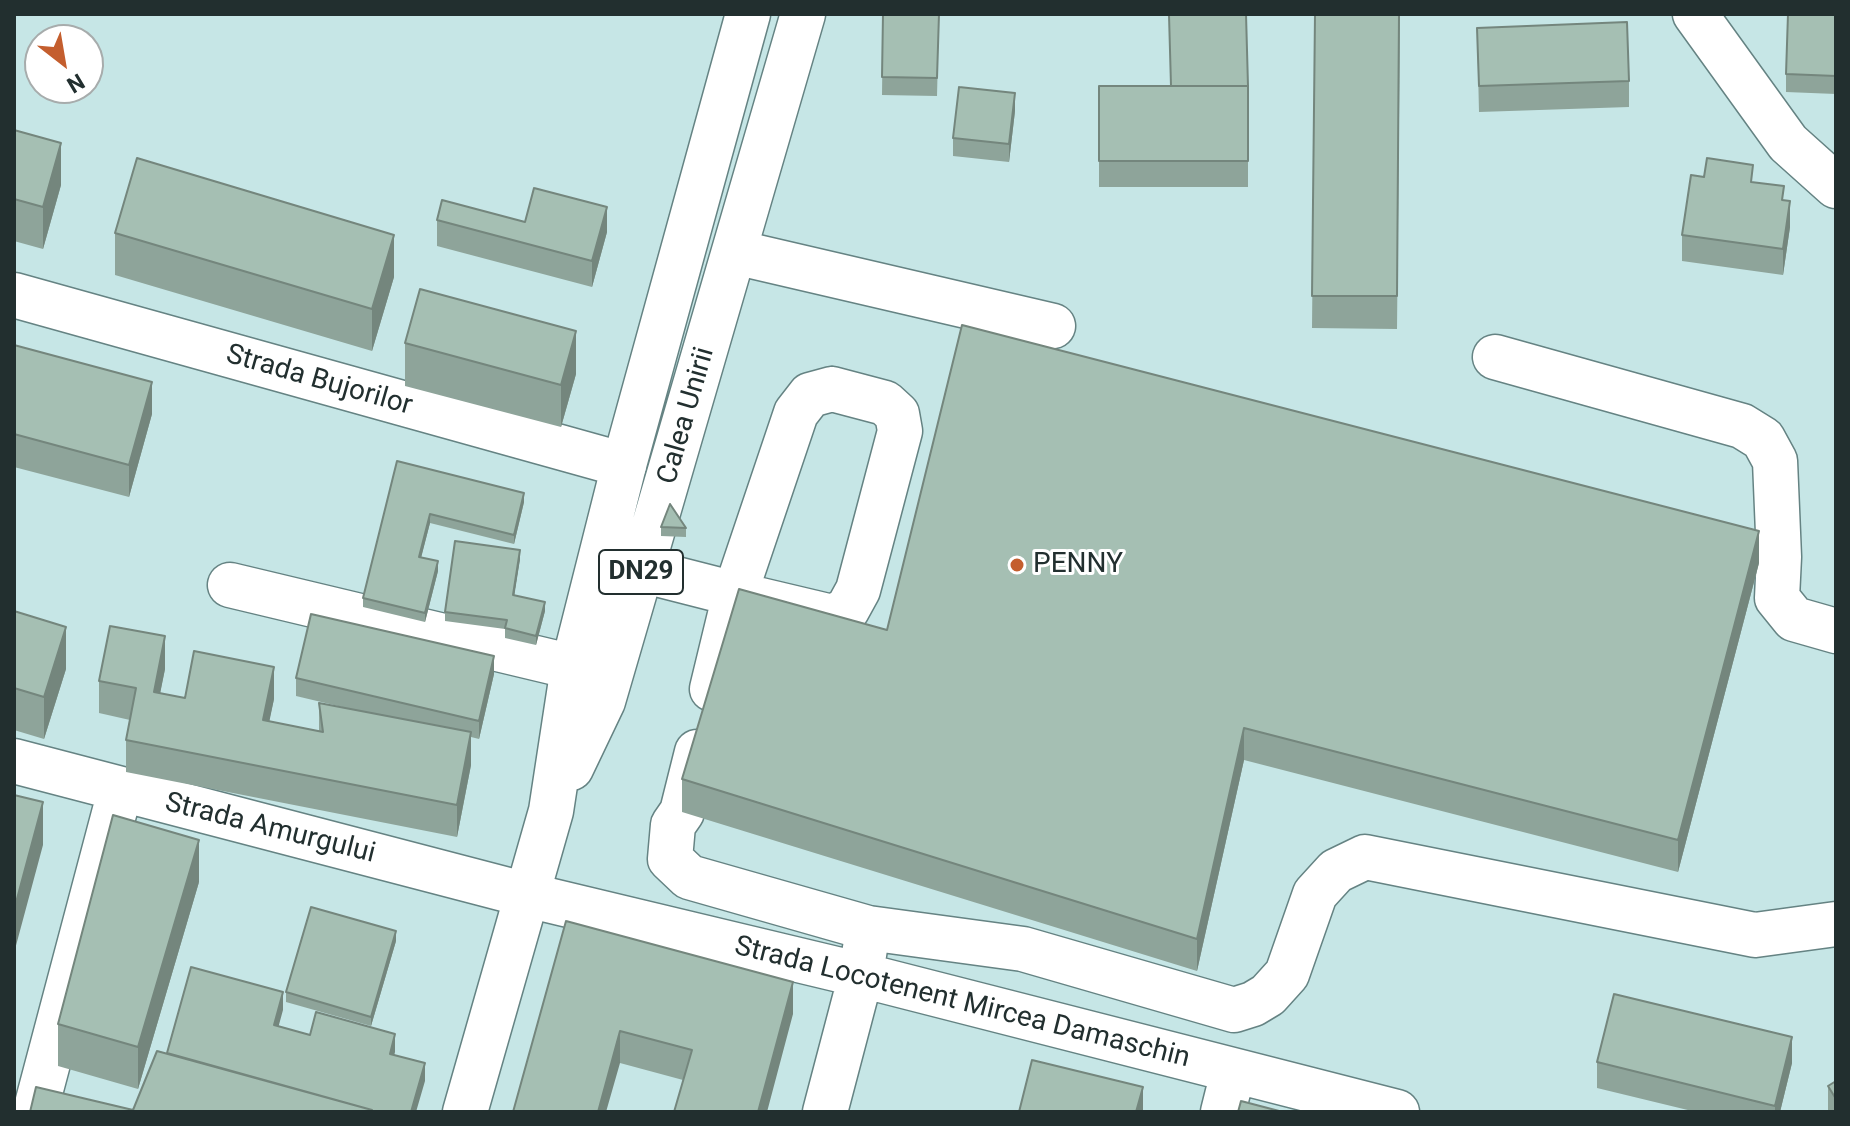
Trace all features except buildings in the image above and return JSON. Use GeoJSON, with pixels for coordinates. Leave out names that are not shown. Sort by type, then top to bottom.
{"type":"FeatureCollection","features":[{"type":"Feature","properties":{"kind":"street","name":"Calea Unirii"},"geometry":{"type":"LineString","coordinates":[[465,1112],[551,811],[573,667],[624,465],[748,14]]}},
{"type":"Feature","properties":{"kind":"street","name":"Calea Unirii"},"geometry":{"type":"LineString","coordinates":[[551,811],[603,701],[803,14]]}},
{"type":"Feature","properties":{"kind":"street"},"geometry":{"type":"LineString","coordinates":[[1695,14],[1788,143],[1836,186]]}},
{"type":"Feature","properties":{"kind":"street"},"geometry":{"type":"LineString","coordinates":[[735,252],[1053,326]]}},
{"type":"Feature","properties":{"kind":"street","name":"Strada Bujorilor"},"geometry":{"type":"LineString","coordinates":[[14,295],[624,465]]}},
{"type":"Feature","properties":{"kind":"street"},"geometry":{"type":"LineString","coordinates":[[1495,357],[1742,426],[1763,439],[1775,461],[1779,557],[1777,598],[1794,619],[1836,631]]}},
{"type":"Feature","properties":{"kind":"street"},"geometry":{"type":"LineString","coordinates":[[641,570],[735,594],[832,617],[847,610],[858,590],[900,431],[897,414],[885,403],[832,389],[810,395],[796,413],[735,594],[682,812],[673,825],[670,859],[689,877],[868,928],[1023,949],[1234,1010],[1268,995],[1287,974],[1315,894],[1336,871],[1365,857],[1755,935],[1836,924]]}},
{"type":"Feature","properties":{"kind":"street"},"geometry":{"type":"LineString","coordinates":[[230,585],[573,667]]}},
{"type":"Feature","properties":{"kind":"street","name":"Strada Amurgului"},"geometry":{"type":"LineString","coordinates":[[14,761],[527,895]]}},
{"type":"Feature","properties":{"kind":"street"},"geometry":{"type":"LineString","coordinates":[[35,1112],[120,791]]}},
{"type":"Feature","properties":{"kind":"street","name":"Strada Locotenent Mircea Damaschin"},"geometry":{"type":"LineString","coordinates":[[527,895],[861,975],[1228,1092],[1397,1112]]}},
{"type":"Feature","properties":{"kind":"street"},"geometry":{"type":"LineString","coordinates":[[825,1112],[861,975],[868,928]]}},
{"type":"Feature","properties":{"kind":"place","name":"PENNY"},"geometry":{"type":"Point","coordinates":[1017,565]}}]}
